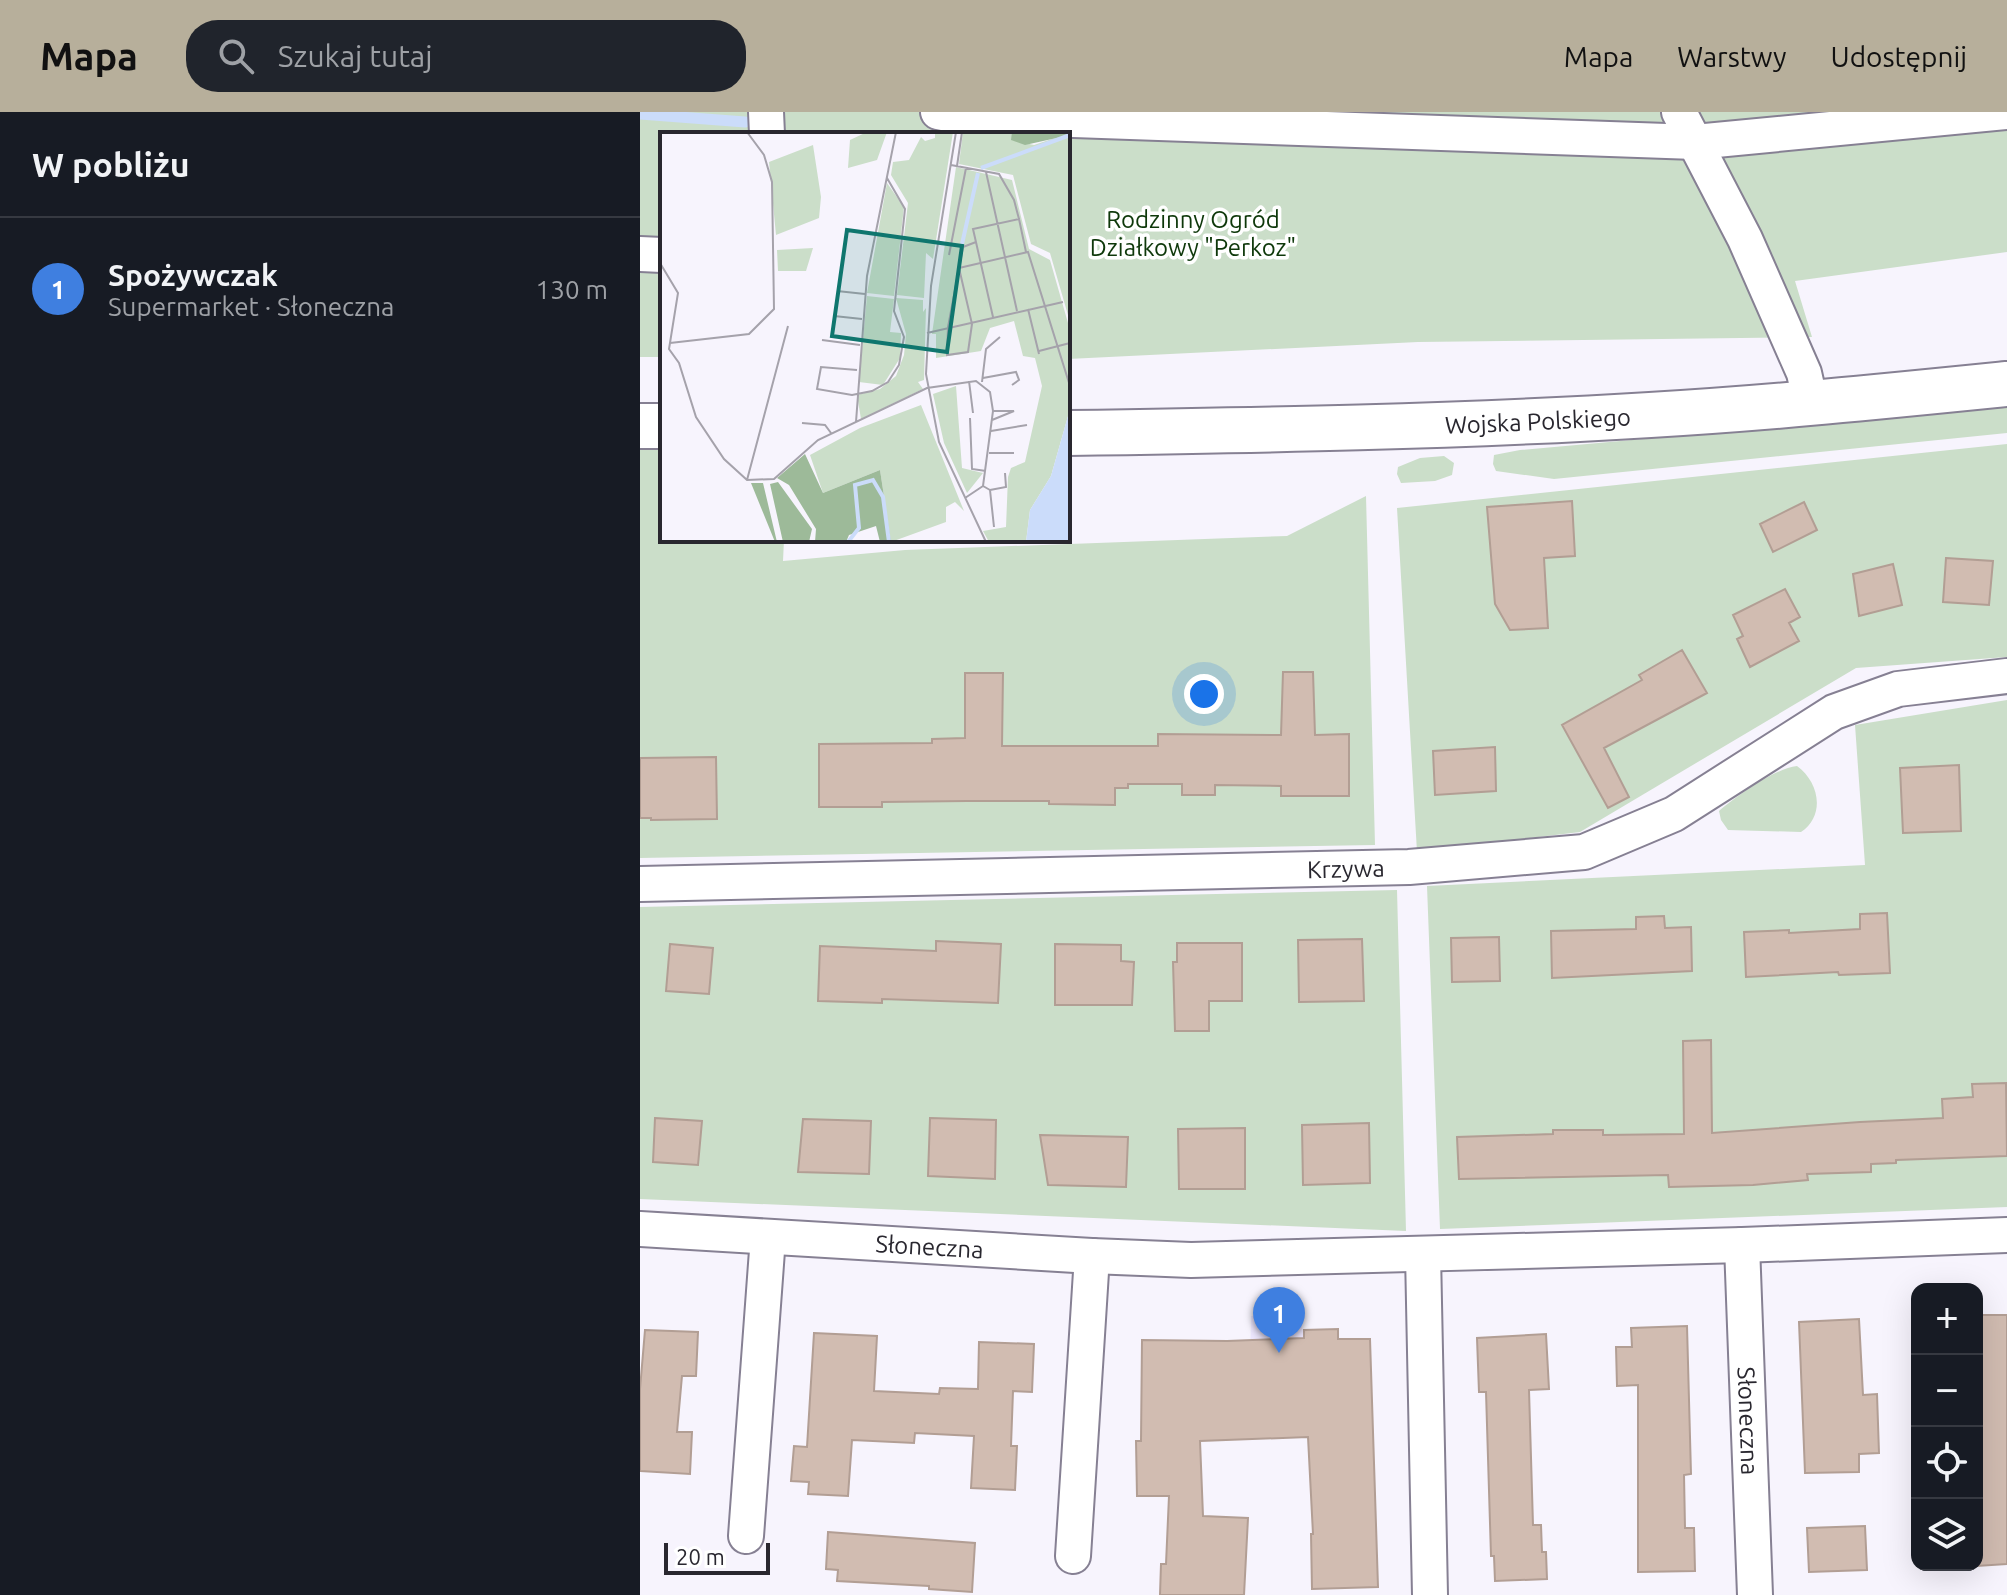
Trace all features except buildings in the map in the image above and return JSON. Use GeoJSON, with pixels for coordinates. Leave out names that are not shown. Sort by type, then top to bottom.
{"type":"FeatureCollection","features":[{"type":"Feature","properties":{"kind":"street"},"geometry":{"type":"LineString","coordinates":[[766,112],[767,132]]}},
{"type":"Feature","properties":{"kind":"street"},"geometry":{"type":"LineString","coordinates":[[938,112],[958,116],[1695,142],[2007,112]]}},
{"type":"Feature","properties":{"kind":"street"},"geometry":{"type":"LineString","coordinates":[[1679,112],[1751,253],[1804,373],[1811,404]]}},
{"type":"Feature","properties":{"kind":"street"},"geometry":{"type":"LineString","coordinates":[[640,254],[660,255]]}},
{"type":"Feature","properties":{"kind":"street","name":"Wojska Polskiego"},"geometry":{"type":"LineString","coordinates":[[1070,433],[1496,423],[1811,404],[2007,384]]}},
{"type":"Feature","properties":{"kind":"street","name":"Krzywa"},"geometry":{"type":"LineString","coordinates":[[640,884],[1409,867],[1584,852],[1674,814],[1834,712],[1898,689],[2007,676]]}},
{"type":"Feature","properties":{"kind":"street","name":"Słoneczna"},"geometry":{"type":"LineString","coordinates":[[640,1229],[1191,1260],[2007,1235]]}},
{"type":"Feature","properties":{"kind":"street"},"geometry":{"type":"LineString","coordinates":[[746,1536],[768,1237]]}},
{"type":"Feature","properties":{"kind":"street","name":"Słoneczna"},"geometry":{"type":"LineString","coordinates":[[1742,1245],[1755,1595]]}},
{"type":"Feature","properties":{"kind":"street"},"geometry":{"type":"LineString","coordinates":[[1423,1254],[1430,1595]]}},
{"type":"Feature","properties":{"kind":"street"},"geometry":{"type":"LineString","coordinates":[[1073,1556],[1092,1256]]}},
{"type":"Feature","properties":{"kind":"shaded area"},"geometry":{"type":"Polygon","coordinates":[[[1300,1315],[1304,1338],[1249,1415],[1251,1316],[1300,1315]]]}},
{"type":"Feature","properties":{"kind":"green space","name":"Rodzinny Ogród Działkowy \"Perkoz\""},"geometry":{"type":"Polygon","coordinates":[[[640,112],[2007,112],[2007,252],[1795,281],[1812,337],[1418,342],[1070,359],[1070,132],[660,132],[660,357],[640,357],[640,112]]]}},
{"type":"Feature","properties":{"kind":"green space"},"geometry":{"type":"Polygon","coordinates":[[[2007,406],[2007,433],[1554,479],[1496,471],[1493,464],[1494,455],[1520,450],[2007,406]]]}},
{"type":"Feature","properties":{"kind":"green space"},"geometry":{"type":"Polygon","coordinates":[[[2007,444],[2007,657],[1856,668],[1580,832],[1417,852],[1397,508],[2007,444]]]}},
{"type":"Feature","properties":{"kind":"green space"},"geometry":{"type":"Polygon","coordinates":[[[640,449],[660,449],[660,542],[784,542],[783,561],[905,550],[1287,536],[1366,496],[1375,845],[640,858],[640,449]]]}},
{"type":"Feature","properties":{"kind":"green space"},"geometry":{"type":"Polygon","coordinates":[[[1444,456],[1454,463],[1452,475],[1435,481],[1401,483],[1398,467],[1420,458],[1444,456]]]}},
{"type":"Feature","properties":{"kind":"green space"},"geometry":{"type":"Polygon","coordinates":[[[2007,700],[2007,1207],[1440,1229],[1427,886],[1865,865],[1855,725],[2007,700]]]}},
{"type":"Feature","properties":{"kind":"green space"},"geometry":{"type":"Polygon","coordinates":[[[1797,766],[1815,789],[1817,808],[1809,825],[1801,832],[1728,830],[1719,811],[1767,777],[1797,766]]]}},
{"type":"Feature","properties":{"kind":"green space"},"geometry":{"type":"Polygon","coordinates":[[[1397,890],[1406,1231],[640,1199],[640,907],[1397,890]]]}},
{"type":"Feature","properties":{"kind":"waterway"},"geometry":{"type":"LineString","coordinates":[[640,114],[745,122]]}},
{"type":"Feature","properties":{"kind":"place","name":"Spożywczak"},"geometry":{"type":"Point","coordinates":[1279,1353]}}]}
